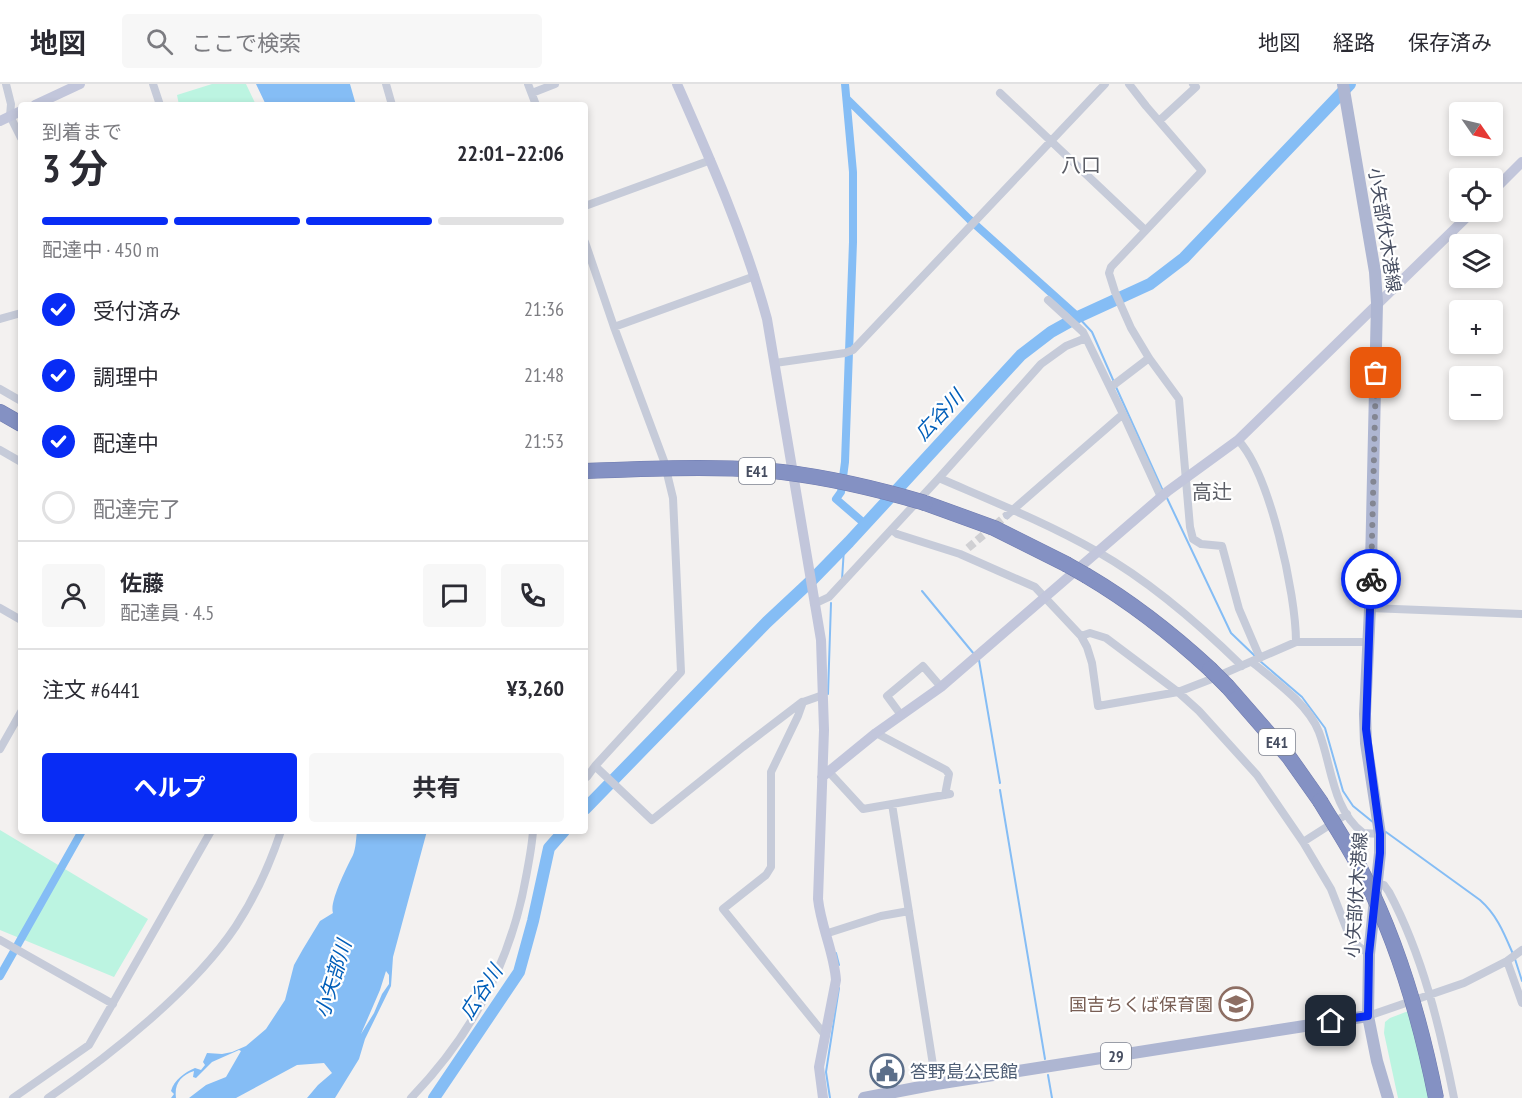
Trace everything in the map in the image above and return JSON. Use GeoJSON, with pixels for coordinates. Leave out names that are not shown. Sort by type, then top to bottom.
{"type":"FeatureCollection","features":[{"type":"Feature","properties":{"kind":"highway"},"geometry":{"type":"LineString","coordinates":[[0,412],[18,422]]}},
{"type":"Feature","properties":{"kind":"highway","name":"E41"},"geometry":{"type":"LineString","coordinates":[[588,471],[701,468],[780,472],[855,484],[925,503],[994,528],[1087,576],[1128,602],[1210,669],[1228,687],[1266,728],[1320,801],[1364,876],[1389,933],[1423,1038],[1436,1098]]}},
{"type":"Feature","properties":{"kind":"main road","name":"小矢部伏木港線"},"geometry":{"type":"LineString","coordinates":[[1343,84],[1375,272],[1377,303],[1366,743],[1379,829],[1377,883],[1369,954],[1368,1016],[1377,1061],[1388,1098]]}},
{"type":"Feature","properties":{"kind":"main road","name":"29"},"geometry":{"type":"LineString","coordinates":[[864,1098],[936,1084],[1368,1016]]}},
{"type":"Feature","properties":{"kind":"street"},"geometry":{"type":"LineString","coordinates":[[6,84],[11,104],[5,119],[18,134]]}},
{"type":"Feature","properties":{"kind":"street"},"geometry":{"type":"LineString","coordinates":[[41,102],[80,84]]}},
{"type":"Feature","properties":{"kind":"street"},"geometry":{"type":"LineString","coordinates":[[153,84],[159,102]]}},
{"type":"Feature","properties":{"kind":"street"},"geometry":{"type":"LineString","coordinates":[[386,84],[391,102]]}},
{"type":"Feature","properties":{"kind":"street"},"geometry":{"type":"LineString","coordinates":[[530,88],[555,84]]}},
{"type":"Feature","properties":{"kind":"street"},"geometry":{"type":"LineString","coordinates":[[677,84],[711,160],[755,276],[767,319],[820,640],[825,774],[818,899],[820,917],[828,933],[836,980],[819,1067],[822,1098]]}},
{"type":"Feature","properties":{"kind":"street"},"geometry":{"type":"LineString","coordinates":[[775,363],[853,350],[1105,84]]}},
{"type":"Feature","properties":{"kind":"street"},"geometry":{"type":"LineString","coordinates":[[1129,84],[1202,171],[1111,267],[1109,273],[1131,328],[1149,358],[1179,399],[1193,539],[1201,544],[1222,546],[1256,660],[1302,707],[1318,731],[1334,788],[1347,814],[1363,833],[1379,829]]}},
{"type":"Feature","properties":{"kind":"street"},"geometry":{"type":"LineString","coordinates":[[1159,121],[1196,87],[1194,84]]}},
{"type":"Feature","properties":{"kind":"street"},"geometry":{"type":"LineString","coordinates":[[1000,93],[1145,230]]}},
{"type":"Feature","properties":{"kind":"street"},"geometry":{"type":"LineString","coordinates":[[588,205],[711,160]]}},
{"type":"Feature","properties":{"kind":"street"},"geometry":{"type":"LineString","coordinates":[[1503,181],[1522,162]]}},
{"type":"Feature","properties":{"kind":"street"},"geometry":{"type":"LineString","coordinates":[[825,774],[876,733],[941,687],[1185,477],[1217,457],[1238,440],[1462,222]]}},
{"type":"Feature","properties":{"kind":"street"},"geometry":{"type":"LineString","coordinates":[[588,251],[664,461],[673,498],[681,672],[594,766],[588,775]]}},
{"type":"Feature","properties":{"kind":"street"},"geometry":{"type":"LineString","coordinates":[[614,327],[755,276]]}},
{"type":"Feature","properties":{"kind":"street"},"geometry":{"type":"LineString","coordinates":[[1048,300],[1075,324],[1115,385],[1123,414],[1165,494]]}},
{"type":"Feature","properties":{"kind":"street"},"geometry":{"type":"LineString","coordinates":[[0,319],[18,314]]}},
{"type":"Feature","properties":{"kind":"street"},"geometry":{"type":"LineString","coordinates":[[813,600],[829,597],[1041,364],[1066,346],[1086,338]]}},
{"type":"Feature","properties":{"kind":"street"},"geometry":{"type":"LineString","coordinates":[[1115,385],[1149,358]]}},
{"type":"Feature","properties":{"kind":"street"},"geometry":{"type":"LineString","coordinates":[[0,389],[18,399]]}},
{"type":"Feature","properties":{"kind":"street"},"geometry":{"type":"LineString","coordinates":[[1011,512],[1123,414]]}},
{"type":"Feature","properties":{"kind":"street"},"geometry":{"type":"LineString","coordinates":[[1238,440],[1245,447],[1269,501],[1292,591],[1296,642]]}},
{"type":"Feature","properties":{"kind":"street"},"geometry":{"type":"LineString","coordinates":[[0,450],[18,460]]}},
{"type":"Feature","properties":{"kind":"street"},"geometry":{"type":"LineString","coordinates":[[939,478],[1098,552],[1136,576],[1201,626],[1242,666]]}},
{"type":"Feature","properties":{"kind":"street"},"geometry":{"type":"LineString","coordinates":[[892,530],[897,534],[960,554],[1035,586],[1081,636],[1092,663],[1098,706],[1178,692],[1296,642],[1368,642]]}},
{"type":"Feature","properties":{"kind":"street"},"geometry":{"type":"LineString","coordinates":[[960,554],[968,548]]}},
{"type":"Feature","properties":{"kind":"street"},"geometry":{"type":"LineString","coordinates":[[0,608],[18,618]]}},
{"type":"Feature","properties":{"kind":"street"},"geometry":{"type":"LineString","coordinates":[[1370,608],[1522,614]]}},
{"type":"Feature","properties":{"kind":"street"},"geometry":{"type":"LineString","coordinates":[[1081,636],[1090,633],[1106,638],[1178,692],[1199,711],[1257,775],[1303,842],[1331,889],[1347,930],[1358,945],[1369,954]]}},
{"type":"Feature","properties":{"kind":"street"},"geometry":{"type":"LineString","coordinates":[[901,715],[887,696],[923,666],[941,687]]}},
{"type":"Feature","properties":{"kind":"street"},"geometry":{"type":"LineString","coordinates":[[594,766],[652,820],[742,747],[803,702],[823,695]]}},
{"type":"Feature","properties":{"kind":"street"},"geometry":{"type":"LineString","coordinates":[[803,702],[771,772],[771,867],[766,875],[723,909],[825,1035]]}},
{"type":"Feature","properties":{"kind":"street"},"geometry":{"type":"LineString","coordinates":[[0,749],[18,717]]}},
{"type":"Feature","properties":{"kind":"street"},"geometry":{"type":"LineString","coordinates":[[825,774],[863,809],[947,795],[949,774],[946,770],[876,733]]}},
{"type":"Feature","properties":{"kind":"street"},"geometry":{"type":"LineString","coordinates":[[892,804],[936,1084]]}},
{"type":"Feature","properties":{"kind":"street"},"geometry":{"type":"LineString","coordinates":[[1303,842],[1347,814]]}},
{"type":"Feature","properties":{"kind":"street"},"geometry":{"type":"LineString","coordinates":[[13,1098],[89,1045],[209,834]]}},
{"type":"Feature","properties":{"kind":"street"},"geometry":{"type":"LineString","coordinates":[[48,1098],[109,1053],[167,1003],[219,948],[236,926],[253,896],[280,834]]}},
{"type":"Feature","properties":{"kind":"street"},"geometry":{"type":"LineString","coordinates":[[411,1098],[450,1053],[477,1013],[496,978],[521,906],[533,834]]}},
{"type":"Feature","properties":{"kind":"street"},"geometry":{"type":"LineString","coordinates":[[1377,883],[1384,885],[1396,906],[1429,995],[1454,1098]]}},
{"type":"Feature","properties":{"kind":"street"},"geometry":{"type":"LineString","coordinates":[[828,933],[881,916],[909,911]]}},
{"type":"Feature","properties":{"kind":"street"},"geometry":{"type":"LineString","coordinates":[[0,940],[113,1004]]}},
{"type":"Feature","properties":{"kind":"street"},"geometry":{"type":"LineString","coordinates":[[1368,1016],[1464,983],[1508,961],[1522,950]]}},
{"type":"Feature","properties":{"kind":"street"},"geometry":{"type":"LineString","coordinates":[[1508,961],[1522,1003]]}},
{"type":"Feature","properties":{"kind":"green space"},"geometry":{"type":"Polygon","coordinates":[[[212,84],[246,84],[255,102],[178,102],[177,95],[212,84]]]}},
{"type":"Feature","properties":{"kind":"green space"},"geometry":{"type":"Polygon","coordinates":[[[0,830],[148,919],[114,977],[0,930],[0,830]]]}},
{"type":"Feature","properties":{"kind":"green space"},"geometry":{"type":"Polygon","coordinates":[[[1411,1010],[1432,1098],[1398,1098],[1384,1033],[1385,1022],[1411,1010]]]}},
{"type":"Feature","properties":{"kind":"water"},"geometry":{"type":"Polygon","coordinates":[[[256,84],[350,84],[355,102],[265,102],[256,84]]]}},
{"type":"Feature","properties":{"kind":"water","name":"小矢部川"},"geometry":{"type":"Polygon","coordinates":[[[357,834],[426,834],[393,957],[391,986],[365,1039],[359,1059],[335,1098],[307,1098],[332,1073],[324,1063],[297,1065],[236,1098],[189,1098],[206,1085],[226,1077],[241,1051],[239,1050],[212,1062],[196,1078],[193,1077],[194,1071],[185,1075],[177,1084],[176,1098],[171,1098],[174,1094],[171,1091],[172,1087],[177,1080],[195,1068],[201,1070],[205,1065],[203,1062],[207,1053],[232,1052],[246,1046],[266,1029],[285,1000],[294,965],[303,949],[320,921],[333,913],[332,908],[339,884],[354,852],[357,834]],[[386,971],[361,1034],[382,994],[389,984],[389,975],[386,971]]]}},
{"type":"Feature","properties":{"kind":"waterway"},"geometry":{"type":"LineString","coordinates":[[845,84],[853,172],[853,242],[845,462],[841,492],[836,499],[865,524]]}},
{"type":"Feature","properties":{"kind":"waterway","name":"広谷川"},"geometry":{"type":"LineString","coordinates":[[588,806],[767,622],[849,542],[1021,355],[1051,332],[1078,317],[1150,284],[1184,258],[1350,84]]}},
{"type":"Feature","properties":{"kind":"waterway"},"geometry":{"type":"LineString","coordinates":[[847,99],[969,219],[1078,317]]}},
{"type":"Feature","properties":{"kind":"waterway"},"geometry":{"type":"LineString","coordinates":[[1078,317],[1092,332],[1114,382]]}},
{"type":"Feature","properties":{"kind":"waterway"},"geometry":{"type":"LineString","coordinates":[[1116,387],[1163,491]]}},
{"type":"Feature","properties":{"kind":"waterway"},"geometry":{"type":"LineString","coordinates":[[1166,496],[1231,633],[1256,657]]}},
{"type":"Feature","properties":{"kind":"waterway"},"geometry":{"type":"LineString","coordinates":[[842,580],[844,548]]}},
{"type":"Feature","properties":{"kind":"waterway"},"geometry":{"type":"LineString","coordinates":[[922,591],[974,654]]}},
{"type":"Feature","properties":{"kind":"waterway"},"geometry":{"type":"LineString","coordinates":[[828,694],[831,603]]}},
{"type":"Feature","properties":{"kind":"waterway"},"geometry":{"type":"LineString","coordinates":[[979,660],[1000,783]]}},
{"type":"Feature","properties":{"kind":"waterway"},"geometry":{"type":"LineString","coordinates":[[1260,661],[1302,697],[1325,728],[1343,791],[1353,806],[1374,823]]}},
{"type":"Feature","properties":{"kind":"waterway"},"geometry":{"type":"LineString","coordinates":[[1000,790],[1045,1059]]}},
{"type":"Feature","properties":{"kind":"waterway"},"geometry":{"type":"LineString","coordinates":[[1386,832],[1480,900],[1496,918],[1513,954]]}},
{"type":"Feature","properties":{"kind":"waterway"},"geometry":{"type":"LineString","coordinates":[[0,976],[80,834]]}},
{"type":"Feature","properties":{"kind":"waterway","name":"広谷川"},"geometry":{"type":"LineString","coordinates":[[434,1098],[519,972],[549,848],[561,834]]}},
{"type":"Feature","properties":{"kind":"waterway"},"geometry":{"type":"LineString","coordinates":[[836,953],[839,965]]}},
{"type":"Feature","properties":{"kind":"waterway"},"geometry":{"type":"LineString","coordinates":[[1515,959],[1522,981]]}},
{"type":"Feature","properties":{"kind":"waterway"},"geometry":{"type":"LineString","coordinates":[[830,1098],[826,1072],[839,988]]}},
{"type":"Feature","properties":{"kind":"waterway"},"geometry":{"type":"LineString","coordinates":[[1048,1075],[1052,1098]]}},
{"type":"Feature","properties":{"kind":"tunnel"},"geometry":{"type":"LineString","coordinates":[[968,548],[1007,515]]}},
{"type":"Feature","properties":{"kind":"way so far"},"geometry":{"type":"LineString","coordinates":[[1371,579],[1376,373]]}},
{"type":"Feature","properties":{"kind":"place","name":"国吉ちくば保育園"},"geometry":{"type":"Point","coordinates":[1236,1004]}},
{"type":"Feature","properties":{"kind":"place","name":"答野島公民館"},"geometry":{"type":"Point","coordinates":[887,1071]}},
{"type":"Feature","properties":{"kind":"district","name":"八口"},"geometry":{"type":"Point","coordinates":[1081,165]}},
{"type":"Feature","properties":{"kind":"district","name":"高辻"},"geometry":{"type":"Point","coordinates":[1212,492]}},
{"type":"Feature","properties":{"kind":"route"},"geometry":{"type":"LineString","coordinates":[[1331,1021],[1368,1016],[1369,954],[1380,853],[1380,834],[1366,743],[1365,714],[1371,579]]}}]}
